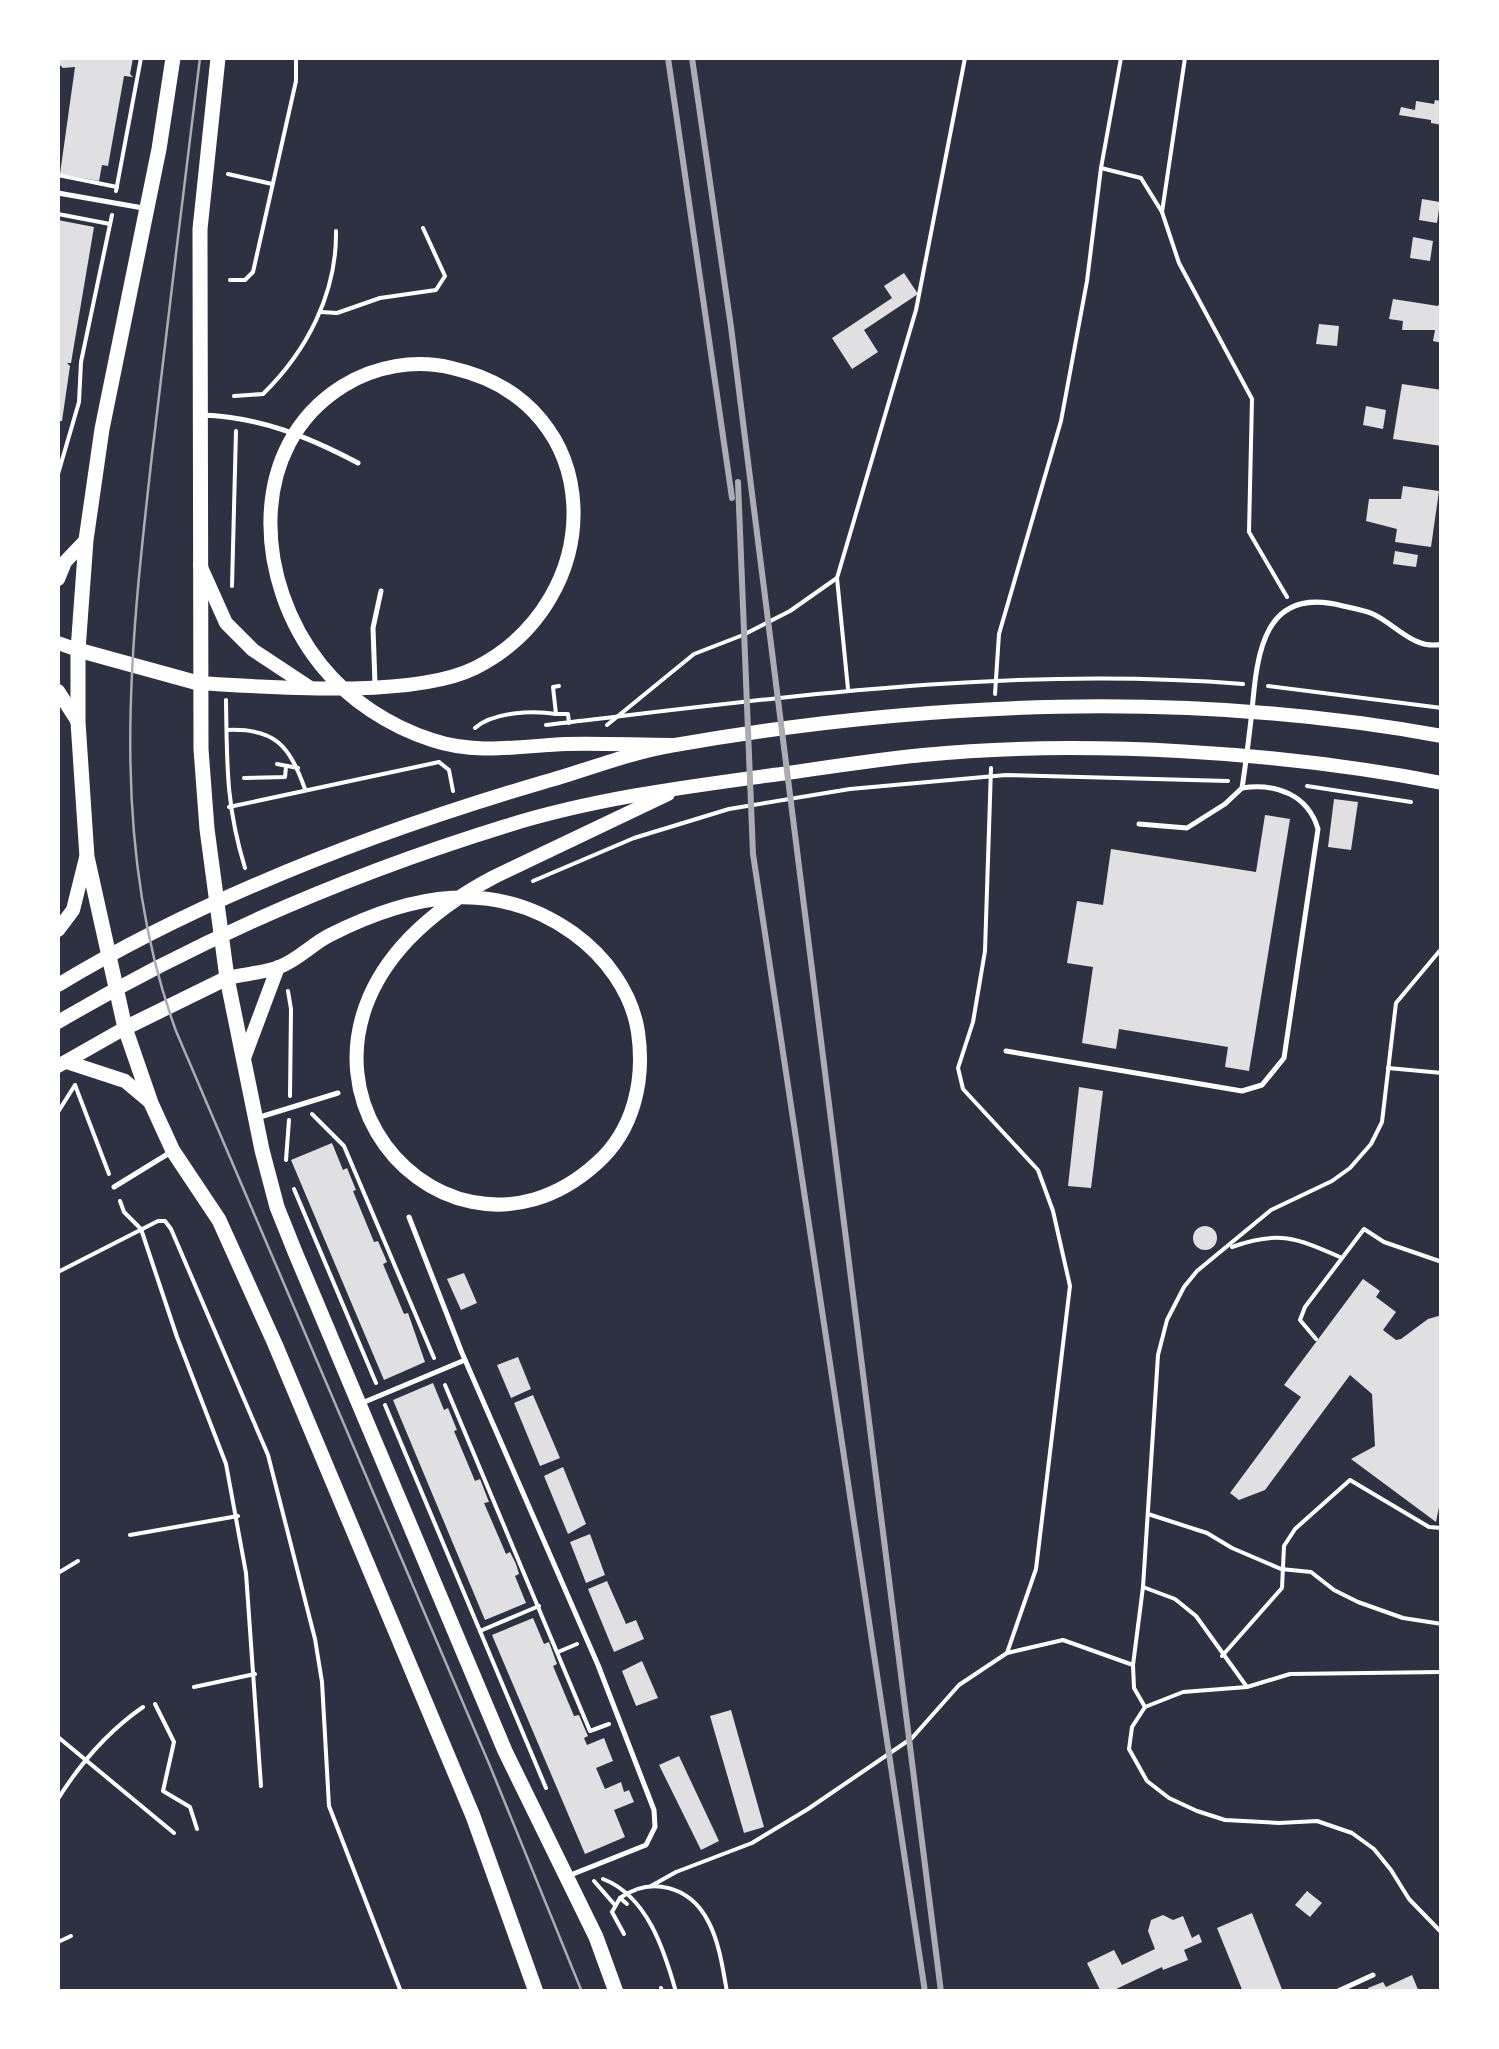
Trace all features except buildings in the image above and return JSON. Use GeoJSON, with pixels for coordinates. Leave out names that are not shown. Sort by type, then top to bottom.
{"type":"FeatureCollection","features":[{"type":"Feature","properties":{"kind":"main road"},"geometry":{"type":"LineString","coordinates":[[173,58],[102,429],[86,540],[78,650],[78,722],[87,857],[125,1028],[151,1103],[173,1151],[219,1220],[275,1344],[473,1816],[536,1992]]}},
{"type":"Feature","properties":{"kind":"main road"},"geometry":{"type":"LineString","coordinates":[[218,58],[200,229],[198,683],[207,829],[227,978],[255,1118],[277,1207],[358,1405],[505,1752],[596,1937],[616,1992]]}},
{"type":"Feature","properties":{"kind":"main road"},"geometry":{"type":"LineString","coordinates":[[78,650],[198,683]]}},
{"type":"Feature","properties":{"kind":"main road"},"geometry":{"type":"LineString","coordinates":[[125,1028],[227,978]]}},
{"type":"Feature","properties":{"kind":"street"},"geometry":{"type":"LineString","coordinates":[[198,683],[309,688],[376,687],[440,680],[476,667],[534,621],[558,588],[574,533],[573,493],[554,440],[518,398],[465,371],[428,364],[372,372],[352,380],[320,403],[296,431],[279,465],[270,521],[278,580],[299,633],[321,665],[357,700],[398,726],[435,741],[490,749],[564,744],[672,745],[922,712],[1023,706],[1160,708],[1442,736]]}},
{"type":"Feature","properties":{"kind":"street"},"geometry":{"type":"LineString","coordinates":[[58,579],[65,562],[86,540]]}},
{"type":"Feature","properties":{"kind":"street"},"geometry":{"type":"LineString","coordinates":[[199,565],[226,623],[253,650],[309,688]]}},
{"type":"Feature","properties":{"kind":"street"},"geometry":{"type":"LineString","coordinates":[[58,642],[78,650]]}},
{"type":"Feature","properties":{"kind":"street"},"geometry":{"type":"LineString","coordinates":[[58,690],[78,722]]}},
{"type":"Feature","properties":{"kind":"street"},"geometry":{"type":"LineString","coordinates":[[58,985],[200,911],[340,850],[511,792],[672,745]]}},
{"type":"Feature","properties":{"kind":"street"},"geometry":{"type":"LineString","coordinates":[[58,1022],[197,946],[274,910],[410,858],[509,825],[682,787],[924,755],[1029,750],[1124,750],[1261,758],[1442,784]]}},
{"type":"Feature","properties":{"kind":"street"},"geometry":{"type":"LineString","coordinates":[[227,978],[278,968],[327,936],[426,899],[470,896],[518,906],[553,921],[587,944],[602,959],[632,1009],[640,1070],[638,1092],[614,1145],[585,1174],[545,1196],[506,1204],[448,1194],[411,1173],[380,1140],[356,1083],[357,1040],[368,998],[389,961],[436,914],[494,877],[682,787]]}},
{"type":"Feature","properties":{"kind":"street"},"geometry":{"type":"LineString","coordinates":[[58,930],[74,910],[87,857]]}},
{"type":"Feature","properties":{"kind":"street"},"geometry":{"type":"LineString","coordinates":[[244,1058],[278,968]]}},
{"type":"Feature","properties":{"kind":"street"},"geometry":{"type":"LineString","coordinates":[[62,1064],[125,1028]]}},
{"type":"Feature","properties":{"kind":"street"},"geometry":{"type":"LineString","coordinates":[[62,1064],[125,1081],[151,1103]]}},
{"type":"Feature","properties":{"kind":"lane"},"geometry":{"type":"LineString","coordinates":[[58,193],[147,209]]}},
{"type":"Feature","properties":{"kind":"lane"},"geometry":{"type":"LineString","coordinates":[[199,414],[236,416],[316,440],[358,462]]}},
{"type":"Feature","properties":{"kind":"lane"},"geometry":{"type":"LineString","coordinates":[[376,687],[374,628],[381,591]]}},
{"type":"Feature","properties":{"kind":"lane"},"geometry":{"type":"LineString","coordinates":[[1139,824],[1187,828],[1226,804],[1242,788],[1257,655],[1278,616],[1292,606],[1322,600],[1372,614],[1412,640],[1433,646],[1442,644]]}},
{"type":"Feature","properties":{"kind":"lane"},"geometry":{"type":"LineString","coordinates":[[1006,1051],[1242,1091],[1262,1085],[1276,1072],[1284,1058],[1292,1017],[1318,829],[1314,813],[1304,800],[1268,788],[1242,788]]}},
{"type":"Feature","properties":{"kind":"lane"},"geometry":{"type":"LineString","coordinates":[[255,1118],[338,1093]]}},
{"type":"Feature","properties":{"kind":"lane"},"geometry":{"type":"LineString","coordinates":[[114,1187],[173,1151]]}},
{"type":"Feature","properties":{"kind":"lane"},"geometry":{"type":"LineString","coordinates":[[409,1217],[649,1796],[655,1827],[646,1845],[565,1877]]}},
{"type":"Feature","properties":{"kind":"lane"},"geometry":{"type":"LineString","coordinates":[[358,1405],[466,1360]]}},
{"type":"Feature","properties":{"kind":"lane"},"geometry":{"type":"LineString","coordinates":[[1336,1992],[1373,1976]]}},
{"type":"Feature","properties":{"kind":"path"},"geometry":{"type":"LineString","coordinates":[[58,474],[79,402],[80,372],[141,58]]}},
{"type":"Feature","properties":{"kind":"path"},"geometry":{"type":"LineString","coordinates":[[230,280],[245,280],[252,272],[296,81],[296,58]]}},
{"type":"Feature","properties":{"kind":"path"},"geometry":{"type":"LineString","coordinates":[[848,689],[837,578],[916,310],[965,58]]}},
{"type":"Feature","properties":{"kind":"path"},"geometry":{"type":"LineString","coordinates":[[996,693],[999,634],[1061,421],[1121,58]]}},
{"type":"Feature","properties":{"kind":"path"},"geometry":{"type":"LineString","coordinates":[[1162,212],[1185,58]]}},
{"type":"Feature","properties":{"kind":"path"},"geometry":{"type":"LineString","coordinates":[[1101,168],[1141,178],[1162,212],[1179,263],[1252,399],[1249,532],[1292,606]]}},
{"type":"Feature","properties":{"kind":"path"},"geometry":{"type":"LineString","coordinates":[[228,174],[272,184]]}},
{"type":"Feature","properties":{"kind":"path"},"geometry":{"type":"LineString","coordinates":[[58,175],[117,187]]}},
{"type":"Feature","properties":{"kind":"path"},"geometry":{"type":"LineString","coordinates":[[58,214],[110,224]]}},
{"type":"Feature","properties":{"kind":"path"},"geometry":{"type":"LineString","coordinates":[[321,312],[336,313],[380,298],[436,290],[445,276],[422,228]]}},
{"type":"Feature","properties":{"kind":"path"},"geometry":{"type":"LineString","coordinates":[[234,396],[263,394],[315,327],[330,279],[336,231]]}},
{"type":"Feature","properties":{"kind":"path"},"geometry":{"type":"LineString","coordinates":[[226,623],[232,579],[236,416]]}},
{"type":"Feature","properties":{"kind":"path"},"geometry":{"type":"LineString","coordinates":[[630,708],[694,654],[790,611],[837,578]]}},
{"type":"Feature","properties":{"kind":"path"},"geometry":{"type":"LineString","coordinates":[[226,685],[229,807],[245,868]]}},
{"type":"Feature","properties":{"kind":"path"},"geometry":{"type":"LineString","coordinates":[[556,714],[554,687],[560,686]]}},
{"type":"Feature","properties":{"kind":"path"},"geometry":{"type":"LineString","coordinates":[[1420,706],[1442,708]]}},
{"type":"Feature","properties":{"kind":"path"},"geometry":{"type":"LineString","coordinates":[[467,735],[494,717],[568,714],[569,723],[552,724]]}},
{"type":"Feature","properties":{"kind":"path"},"geometry":{"type":"LineString","coordinates":[[478,725],[493,731]]}},
{"type":"Feature","properties":{"kind":"path"},"geometry":{"type":"LineString","coordinates":[[227,730],[252,729],[275,738],[298,768],[306,791]]}},
{"type":"Feature","properties":{"kind":"path"},"geometry":{"type":"LineString","coordinates":[[992,752],[985,950],[972,1022],[958,1068],[962,1089],[1038,1170],[1053,1211],[1070,1286],[1036,1569],[1008,1653]]}},
{"type":"Feature","properties":{"kind":"path"},"geometry":{"type":"LineString","coordinates":[[229,807],[429,766],[445,756]]}},
{"type":"Feature","properties":{"kind":"path"},"geometry":{"type":"LineString","coordinates":[[278,764],[298,768]]}},
{"type":"Feature","properties":{"kind":"path"},"geometry":{"type":"LineString","coordinates":[[244,778],[285,777],[286,767]]}},
{"type":"Feature","properties":{"kind":"path"},"geometry":{"type":"LineString","coordinates":[[531,882],[634,838],[729,809],[850,789],[1006,775],[1234,781]]}},
{"type":"Feature","properties":{"kind":"path"},"geometry":{"type":"LineString","coordinates":[[1291,785],[1411,802]]}},
{"type":"Feature","properties":{"kind":"path"},"geometry":{"type":"LineString","coordinates":[[1145,1707],[1134,1688],[1132,1666],[1143,1587],[1158,1355],[1168,1320],[1184,1286],[1197,1271],[1272,1210],[1350,1168],[1371,1144],[1382,1122],[1396,1003],[1442,948]]}},
{"type":"Feature","properties":{"kind":"path"},"geometry":{"type":"LineString","coordinates":[[278,968],[291,1004],[287,1168]]}},
{"type":"Feature","properties":{"kind":"path"},"geometry":{"type":"LineString","coordinates":[[62,1064],[75,1085],[124,1212],[141,1229],[176,1338],[226,1464],[238,1516],[262,1786]]}},
{"type":"Feature","properties":{"kind":"path"},"geometry":{"type":"LineString","coordinates":[[1388,1068],[1442,1073]]}},
{"type":"Feature","properties":{"kind":"path"},"geometry":{"type":"LineString","coordinates":[[58,1112],[75,1085]]}},
{"type":"Feature","properties":{"kind":"path"},"geometry":{"type":"LineString","coordinates":[[300,1105],[344,1146],[590,1731],[620,1720]]}},
{"type":"Feature","properties":{"kind":"path"},"geometry":{"type":"LineString","coordinates":[[292,1183],[552,1802]]}},
{"type":"Feature","properties":{"kind":"path"},"geometry":{"type":"LineString","coordinates":[[58,1272],[162,1220],[171,1229],[264,1444],[316,1639],[330,1806],[401,1992]]}},
{"type":"Feature","properties":{"kind":"path"},"geometry":{"type":"LineString","coordinates":[[1316,1340],[1300,1320],[1305,1307],[1364,1229],[1384,1242],[1442,1262]]}},
{"type":"Feature","properties":{"kind":"path"},"geometry":{"type":"LineString","coordinates":[[1228,1248],[1262,1236],[1294,1239],[1340,1257]]}},
{"type":"Feature","properties":{"kind":"path"},"geometry":{"type":"LineString","coordinates":[[1222,1656],[1282,1588],[1284,1546],[1295,1528],[1350,1480],[1429,1527],[1442,1528]]}},
{"type":"Feature","properties":{"kind":"path"},"geometry":{"type":"LineString","coordinates":[[1148,1514],[1208,1533],[1281,1569],[1311,1572],[1358,1602],[1403,1618],[1442,1624]]}},
{"type":"Feature","properties":{"kind":"path"},"geometry":{"type":"LineString","coordinates":[[130,1535],[238,1516]]}},
{"type":"Feature","properties":{"kind":"path"},"geometry":{"type":"LineString","coordinates":[[58,1573],[78,1561]]}},
{"type":"Feature","properties":{"kind":"path"},"geometry":{"type":"LineString","coordinates":[[1143,1587],[1175,1599],[1196,1616],[1247,1687]]}},
{"type":"Feature","properties":{"kind":"path"},"geometry":{"type":"LineString","coordinates":[[480,1631],[539,1606]]}},
{"type":"Feature","properties":{"kind":"path"},"geometry":{"type":"LineString","coordinates":[[652,1886],[676,1872],[752,1843],[808,1809],[912,1738],[958,1686],[1008,1653],[1063,1640],[1132,1666]]}},
{"type":"Feature","properties":{"kind":"path"},"geometry":{"type":"LineString","coordinates":[[1442,1672],[1290,1674],[1247,1687],[1183,1692],[1145,1707],[1132,1727],[1129,1749],[1148,1780],[1169,1798],[1225,1820],[1317,1821],[1352,1834],[1374,1849],[1429,1924],[1442,1933]]}},
{"type":"Feature","properties":{"kind":"path"},"geometry":{"type":"LineString","coordinates":[[194,1687],[255,1674]]}},
{"type":"Feature","properties":{"kind":"path"},"geometry":{"type":"LineString","coordinates":[[155,1704],[174,1742],[163,1791],[190,1807],[197,1829]]}},
{"type":"Feature","properties":{"kind":"path"},"geometry":{"type":"LineString","coordinates":[[58,1798],[117,1724],[142,1708]]}},
{"type":"Feature","properties":{"kind":"path"},"geometry":{"type":"LineString","coordinates":[[58,1737],[174,1833]]}},
{"type":"Feature","properties":{"kind":"path"},"geometry":{"type":"LineString","coordinates":[[587,1868],[628,1892],[648,1919],[676,1992]]}},
{"type":"Feature","properties":{"kind":"path"},"geometry":{"type":"LineString","coordinates":[[587,1868],[614,1904]]}},
{"type":"Feature","properties":{"kind":"path"},"geometry":{"type":"LineString","coordinates":[[624,1934],[612,1912],[614,1904],[634,1888],[666,1886],[688,1898],[708,1920],[727,1992]]}},
{"type":"Feature","properties":{"kind":"path"},"geometry":{"type":"LineString","coordinates":[[620,1898],[627,1904]]}},
{"type":"Feature","properties":{"kind":"path"},"geometry":{"type":"LineString","coordinates":[[58,1942],[71,1936]]}},
{"type":"Feature","properties":{"kind":"tram line"},"geometry":{"type":"LineString","coordinates":[[200,58],[137,600],[130,746],[140,890],[155,961],[176,1031],[490,1766],[582,1992]]}},
{"type":"Feature","properties":{"kind":"railway"},"geometry":{"type":"LineString","coordinates":[[668,58],[732,498]]}},
{"type":"Feature","properties":{"kind":"railway"},"geometry":{"type":"LineString","coordinates":[[692,58],[731,327],[941,1992]]}},
{"type":"Feature","properties":{"kind":"railway"},"geometry":{"type":"LineString","coordinates":[[738,482],[753,854],[925,1992]]}}]}
